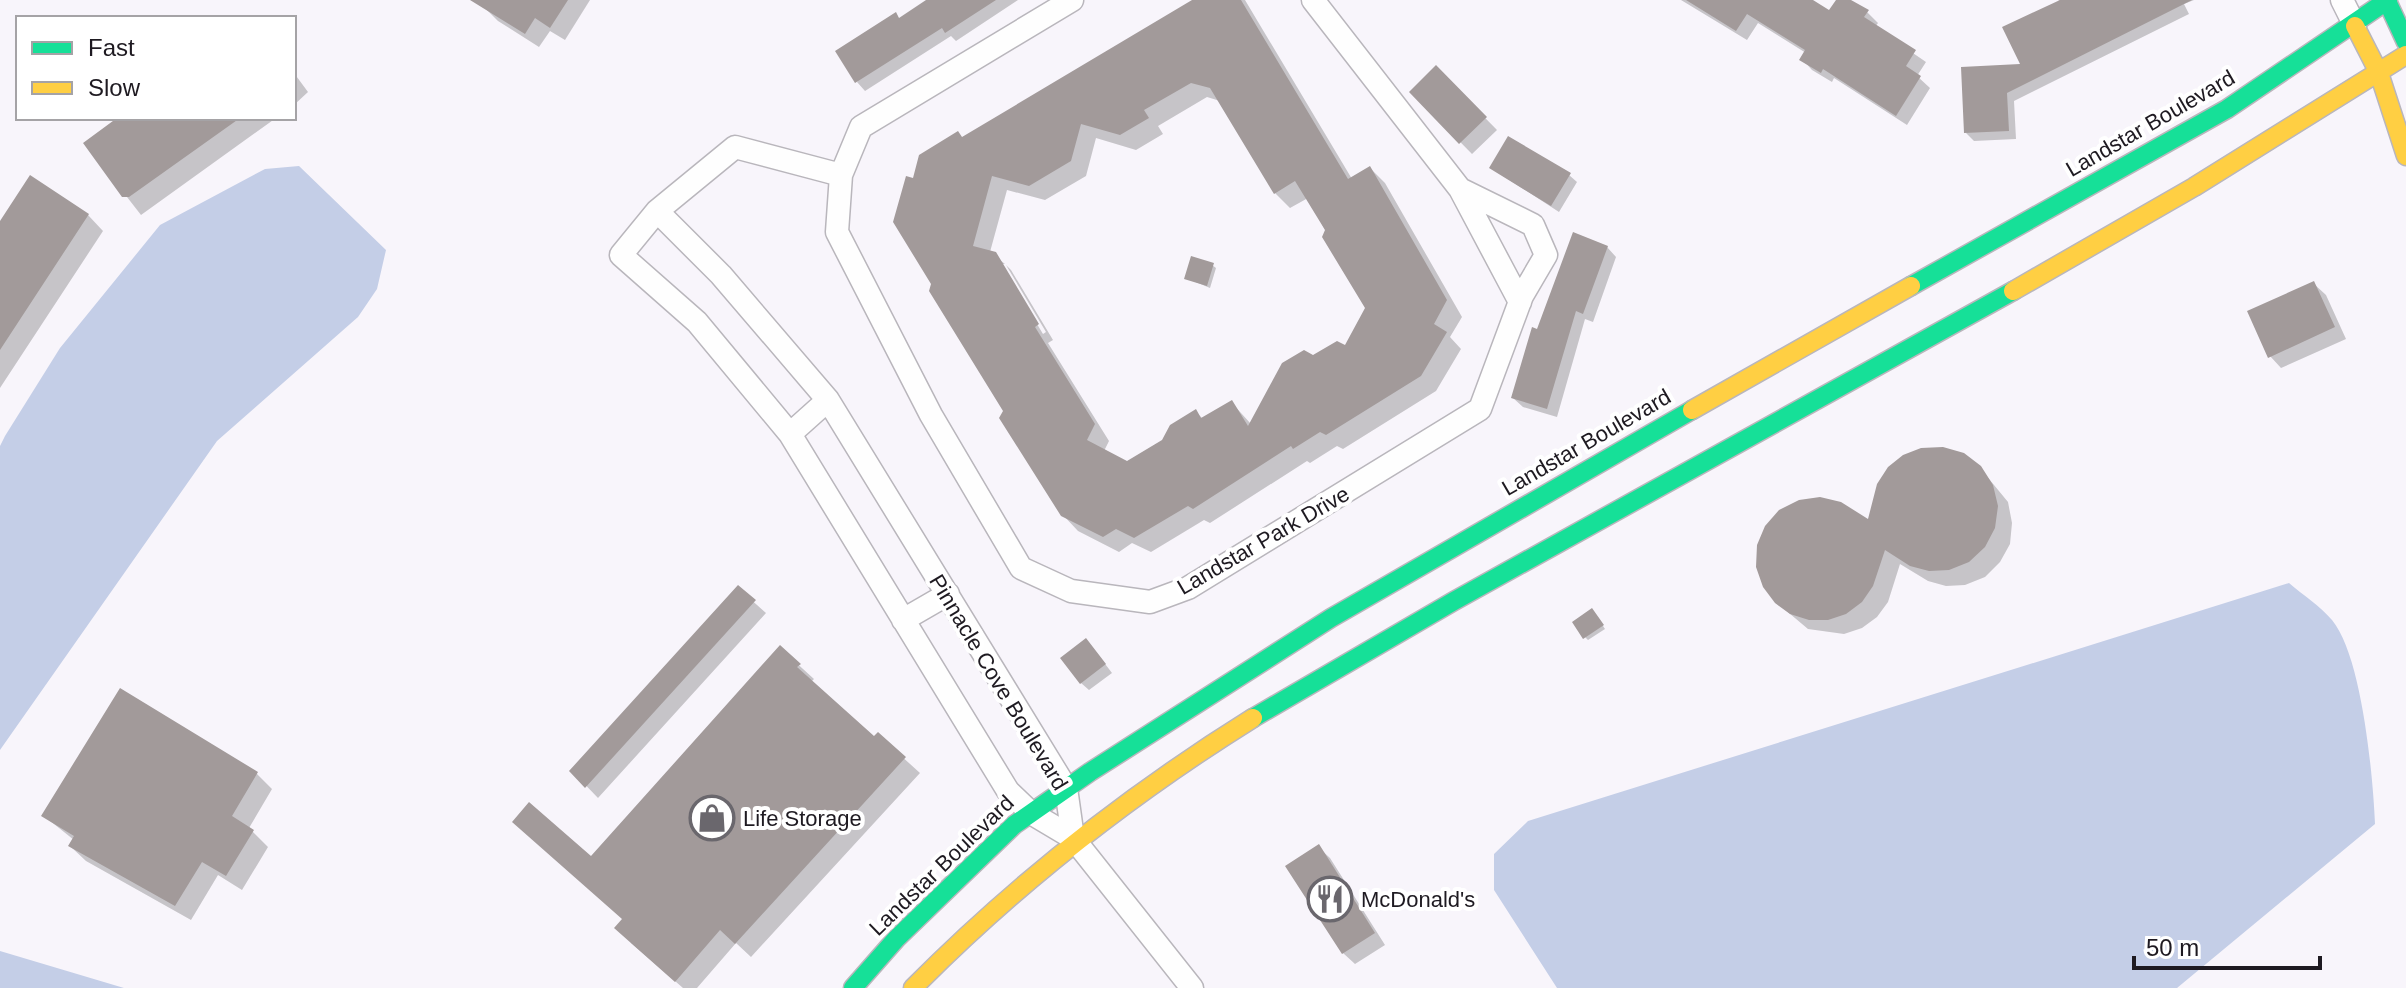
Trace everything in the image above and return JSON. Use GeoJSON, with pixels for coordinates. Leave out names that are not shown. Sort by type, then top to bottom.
{"type":"FeatureCollection","features":[{"type":"Feature","properties":{"kind":"street","name":"Landstar Park Drive"},"geometry":{"type":"LineString","coordinates":[[1072,0],[861,127],[841,175],[837,232],[931,415],[1021,568],[1071,591],[1150,602],[1188,588],[1480,409],[1520,302],[1546,255],[1533,225],[1460,189]]}},
{"type":"Feature","properties":{"kind":"street","name":"Landstar Park Drive"},"geometry":{"type":"LineString","coordinates":[[1313,0],[1460,189],[1520,302]]}},
{"type":"Feature","properties":{"kind":"street"},"geometry":{"type":"LineString","coordinates":[[2342,0],[2379,73],[2406,156]]}},
{"type":"Feature","properties":{"kind":"street"},"geometry":{"type":"LineString","coordinates":[[2387,0],[2406,42]]}},
{"type":"Feature","properties":{"kind":"street","name":"Landstar Boulevard"},"geometry":{"type":"LineString","coordinates":[[853,988],[896,939],[1031,813],[1066,788],[1331,618],[1553,488],[2227,109],[2355,26],[2387,0]]}},
{"type":"Feature","properties":{"kind":"street"},"geometry":{"type":"LineString","coordinates":[[913,988],[1073,838],[1317,678],[2238,163],[2406,55]]}},
{"type":"Feature","properties":{"kind":"street"},"geometry":{"type":"LineString","coordinates":[[657,211],[735,147],[841,175]]}},
{"type":"Feature","properties":{"kind":"street","name":"Pinnacle Cove Boulevard"},"geometry":{"type":"LineString","coordinates":[[657,211],[721,275],[828,400],[1066,788],[1073,838],[1031,813],[1008,791],[790,434],[697,322],[621,255],[657,211]]}},
{"type":"Feature","properties":{"kind":"street"},"geometry":{"type":"LineString","coordinates":[[790,434],[828,400]]}},
{"type":"Feature","properties":{"kind":"street"},"geometry":{"type":"LineString","coordinates":[[903,620],[948,594]]}},
{"type":"Feature","properties":{"kind":"street"},"geometry":{"type":"LineString","coordinates":[[1073,838],[1192,988]]}},
{"type":"Feature","properties":{"kind":"water"},"geometry":{"type":"Polygon","coordinates":[[[299,166],[386,250],[377,289],[358,317],[217,441],[0,750],[0,446],[5,436],[60,348],[160,225],[265,169],[299,166]]]}},
{"type":"Feature","properties":{"kind":"water"},"geometry":{"type":"Polygon","coordinates":[[[2289,583],[2332,620],[2351,660],[2364,718],[2375,824],[2177,988],[1557,988],[1494,890],[1494,854],[1528,821],[2289,583]]]}},
{"type":"Feature","properties":{"kind":"water"},"geometry":{"type":"Polygon","coordinates":[[[0,951],[124,988],[0,988],[0,951]]]}},
{"type":"Feature","properties":{"kind":"building"},"geometry":{"type":"Polygon","coordinates":[[[470,0],[568,0],[550,28],[535,18],[525,34],[470,0]]]}},
{"type":"Feature","properties":{"kind":"building"},"geometry":{"type":"Polygon","coordinates":[[[926,0],[996,0],[945,33],[942,28],[855,83],[835,51],[896,12],[899,18],[926,0]]]}},
{"type":"Feature","properties":{"kind":"building"},"geometry":{"type":"Polygon","coordinates":[[[1192,0],[1241,0],[1348,179],[1370,166],[1447,300],[1434,324],[1447,332],[1421,376],[1326,435],[1320,432],[1293,449],[1291,446],[1193,509],[1188,506],[1134,538],[1116,529],[1103,537],[1061,516],[999,418],[1003,411],[929,291],[931,284],[893,222],[906,176],[913,178],[919,155],[958,131],[962,137],[1192,0]],[[1191,83],[1144,110],[1149,118],[1120,135],[1081,124],[1071,161],[1029,186],[992,176],[973,246],[996,252],[1039,324],[1035,327],[1095,424],[1087,440],[1127,461],[1162,440],[1170,425],[1196,409],[1201,418],[1232,400],[1248,426],[1282,363],[1304,350],[1313,355],[1337,341],[1345,345],[1365,308],[1322,237],[1325,230],[1295,181],[1274,194],[1210,88],[1191,83]]]}},
{"type":"Feature","properties":{"kind":"building"},"geometry":{"type":"Polygon","coordinates":[[[1686,0],[1813,0],[1829,10],[1836,0],[1851,0],[1869,10],[1864,17],[1916,50],[1906,66],[1921,76],[1896,116],[1823,69],[1821,73],[1799,60],[1805,50],[1747,14],[1736,31],[1686,0]]]}},
{"type":"Feature","properties":{"kind":"building"},"geometry":{"type":"Polygon","coordinates":[[[2060,0],[2192,0],[2007,93],[2009,131],[1964,133],[1961,67],[2020,64],[2002,27],[2060,0]]]}},
{"type":"Feature","properties":{"kind":"building"},"geometry":{"type":"Polygon","coordinates":[[[1436,65],[1487,117],[1459,144],[1409,92],[1436,65]]]}},
{"type":"Feature","properties":{"kind":"building"},"geometry":{"type":"Polygon","coordinates":[[[114,120],[237,120],[129,197],[122,197],[83,143],[114,120]]]}},
{"type":"Feature","properties":{"kind":"building"},"geometry":{"type":"Polygon","coordinates":[[[1508,136],[1571,173],[1551,206],[1489,168],[1508,136]]]}},
{"type":"Feature","properties":{"kind":"building"},"geometry":{"type":"Polygon","coordinates":[[[30,175],[89,214],[0,350],[0,221],[30,175]]]}},
{"type":"Feature","properties":{"kind":"building"},"geometry":{"type":"Polygon","coordinates":[[[1573,232],[1608,246],[1583,314],[1576,311],[1547,409],[1511,398],[1532,327],[1537,329],[1573,232]]]}},
{"type":"Feature","properties":{"kind":"building"},"geometry":{"type":"Polygon","coordinates":[[[1191,256],[1214,263],[1207,286],[1184,279],[1191,256]]]}},
{"type":"Feature","properties":{"kind":"building"},"geometry":{"type":"Polygon","coordinates":[[[2314,281],[2335,327],[2268,358],[2247,311],[2314,281]]]}},
{"type":"Feature","properties":{"kind":"building"},"geometry":{"type":"Polygon","coordinates":[[[1943,447],[1964,453],[1981,466],[1993,485],[1998,506],[1995,528],[1985,547],[1969,562],[1949,570],[1929,571],[1910,566],[1885,550],[1873,586],[1862,602],[1846,614],[1828,620],[1809,620],[1790,614],[1775,603],[1763,587],[1756,567],[1757,545],[1765,526],[1779,510],[1799,500],[1820,497],[1841,502],[1868,519],[1877,484],[1888,467],[1903,455],[1921,448],[1943,447]]]}},
{"type":"Feature","properties":{"kind":"building"},"geometry":{"type":"Polygon","coordinates":[[[738,585],[756,600],[585,788],[569,771],[738,585]]]}},
{"type":"Feature","properties":{"kind":"building"},"geometry":{"type":"Polygon","coordinates":[[[1592,608],[1604,625],[1583,639],[1572,622],[1592,608]]]}},
{"type":"Feature","properties":{"kind":"building"},"geometry":{"type":"Polygon","coordinates":[[[1086,638],[1106,664],[1080,684],[1060,658],[1086,638]]]}},
{"type":"Feature","properties":{"kind":"building"},"geometry":{"type":"Polygon","coordinates":[[[780,645],[801,664],[797,667],[874,736],[878,732],[906,757],[735,944],[720,930],[675,982],[614,928],[622,919],[512,822],[529,802],[591,856],[780,645]]]}},
{"type":"Feature","properties":{"kind":"building"},"geometry":{"type":"Polygon","coordinates":[[[120,688],[258,772],[232,816],[254,830],[226,876],[202,862],[175,906],[68,846],[74,836],[41,816],[120,688]]]}},
{"type":"Feature","properties":{"kind":"building","name":"McDonald's"},"geometry":{"type":"Polygon","coordinates":[[[1319,844],[1375,933],[1342,954],[1285,866],[1319,844]]]}},
{"type":"Feature","properties":{"kind":"traffic: fast"},"geometry":{"type":"LineString","coordinates":[[1911,286],[2227,109],[2388,0]]}},
{"type":"Feature","properties":{"kind":"traffic: fast"},"geometry":{"type":"LineString","coordinates":[[2387,1],[2406,42]]}},
{"type":"Feature","properties":{"kind":"traffic: fast"},"geometry":{"type":"LineString","coordinates":[[1253,718],[1454,601],[2013,291]]}},
{"type":"Feature","properties":{"kind":"traffic: fast"},"geometry":{"type":"LineString","coordinates":[[853,988],[896,939],[1014,825],[1090,772],[1331,618],[1692,410]]}},
{"type":"Feature","properties":{"kind":"traffic: slow"},"geometry":{"type":"LineString","coordinates":[[2355,26],[2379,73],[2406,156]]}},
{"type":"Feature","properties":{"kind":"traffic: slow"},"geometry":{"type":"LineString","coordinates":[[2013,291],[2194,187],[2406,55]]}},
{"type":"Feature","properties":{"kind":"traffic: slow"},"geometry":{"type":"LineString","coordinates":[[1692,410],[1911,286]]}},
{"type":"Feature","properties":{"kind":"traffic: slow"},"geometry":{"type":"LineString","coordinates":[[913,988],[992,913],[1075,843],[1162,778],[1253,718]]}},
{"type":"Feature","properties":{"kind":"place","name":"Life Storage"},"geometry":{"type":"Point","coordinates":[712,818]}},
{"type":"Feature","properties":{"kind":"place","name":"McDonald's"},"geometry":{"type":"Point","coordinates":[1330,899]}}]}
